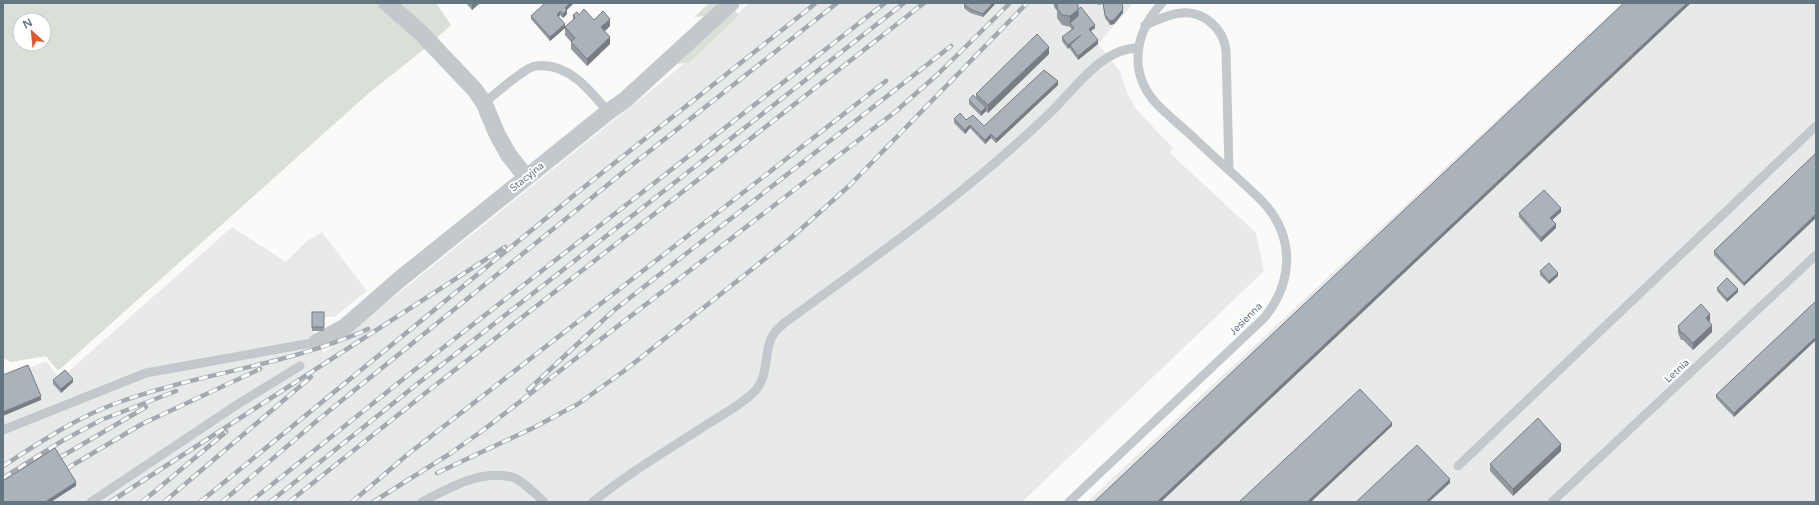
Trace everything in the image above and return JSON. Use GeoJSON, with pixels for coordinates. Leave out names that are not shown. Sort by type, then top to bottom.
{"type":"FeatureCollection","features":[{"type":"Feature","properties":{"kind":"street"},"geometry":{"type":"LineString","coordinates":[[387,3],[435,47],[475,90],[484,103],[503,145],[526,177]]}},
{"type":"Feature","properties":{"kind":"street","name":"Stacyjna"},"geometry":{"type":"LineString","coordinates":[[317,342],[345,327],[400,279],[526,177],[625,100],[731,3]]}},
{"type":"Feature","properties":{"kind":"lane","name":"Jesienna"},"geometry":{"type":"LineString","coordinates":[[1069,502],[1264,318],[1279,296],[1283,286],[1287,265],[1285,244],[1280,228],[1267,206],[1161,108],[1150,96],[1145,86],[1140,71],[1138,48],[1145,25],[1151,15],[1162,3]]}},
{"type":"Feature","properties":{"kind":"lane"},"geometry":{"type":"LineString","coordinates":[[1145,25],[1173,14],[1192,14],[1210,21],[1222,36],[1227,54],[1229,170]]}},
{"type":"Feature","properties":{"kind":"lane"},"geometry":{"type":"LineString","coordinates":[[592,502],[610,488],[731,409],[754,392],[761,383],[765,373],[770,342],[774,333],[783,324],[892,246],[988,168],[1039,124],[1102,61],[1119,51],[1138,48]]}},
{"type":"Feature","properties":{"kind":"lane"},"geometry":{"type":"LineString","coordinates":[[484,103],[512,80],[536,66],[558,68],[574,76],[596,97],[608,112]]}},
{"type":"Feature","properties":{"kind":"lane"},"geometry":{"type":"LineString","coordinates":[[1458,466],[1816,126]]}},
{"type":"Feature","properties":{"kind":"lane","name":"Letnia"},"geometry":{"type":"LineString","coordinates":[[1552,502],[1816,255]]}},
{"type":"Feature","properties":{"kind":"lane"},"geometry":{"type":"LineString","coordinates":[[3,430],[146,373],[317,342]]}},
{"type":"Feature","properties":{"kind":"lane"},"geometry":{"type":"LineString","coordinates":[[91,502],[232,408],[300,366]]}},
{"type":"Feature","properties":{"kind":"lane"},"geometry":{"type":"LineString","coordinates":[[422,502],[465,481],[487,476],[513,477],[544,502]]}},
{"type":"Feature","properties":{"kind":"shaded area"},"geometry":{"type":"Polygon","coordinates":[[[3,3],[436,3],[451,25],[423,50],[369,93],[58,371],[46,356],[11,362],[3,358],[3,3]]]}},
{"type":"Feature","properties":{"kind":"shaded area"},"geometry":{"type":"Polygon","coordinates":[[[709,3],[719,3],[704,16],[694,17],[709,3]]]}},
{"type":"Feature","properties":{"kind":"shaded area"},"geometry":{"type":"Polygon","coordinates":[[[749,3],[1134,3],[1098,44],[1120,71],[1127,93],[1136,109],[1173,148],[1170,153],[1256,233],[1264,271],[1022,502],[3,502],[3,379],[46,361],[60,379],[232,227],[286,262],[307,241],[322,232],[367,291],[334,317],[324,317],[324,331],[313,331],[320,348],[324,353],[679,68],[749,3]]]}},
{"type":"Feature","properties":{"kind":"shaded area"},"geometry":{"type":"Polygon","coordinates":[[[1622,3],[1816,3],[1816,502],[1087,502],[1622,3]]]}},
{"type":"Feature","properties":{"kind":"shaded area"},"geometry":{"type":"Polygon","coordinates":[[[734,10],[739,15],[690,62],[677,64],[734,10]]]}},
{"type":"Feature","properties":{"kind":"building"},"geometry":{"type":"Polygon","coordinates":[[[545,3],[570,3],[565,8],[567,10],[563,14],[560,11],[557,15],[565,24],[550,37],[531,16],[545,3]]]}},
{"type":"Feature","properties":{"kind":"building"},"geometry":{"type":"Polygon","coordinates":[[[993,3],[983,14],[970,9],[964,4],[993,3]]]}},
{"type":"Feature","properties":{"kind":"building"},"geometry":{"type":"Polygon","coordinates":[[[1057,3],[1078,3],[1078,10],[1070,16],[1062,15],[1057,8],[1057,3]]]}},
{"type":"Feature","properties":{"kind":"building"},"geometry":{"type":"Polygon","coordinates":[[[1103,3],[1122,3],[1123,9],[1114,20],[1110,21],[1105,15],[1103,3]]]}},
{"type":"Feature","properties":{"kind":"building"},"geometry":{"type":"Polygon","coordinates":[[[1624,3],[1687,3],[1157,502],[1094,502],[1624,3]]]}},
{"type":"Feature","properties":{"kind":"building"},"geometry":{"type":"Polygon","coordinates":[[[1081,7],[1095,25],[1089,29],[1098,40],[1078,56],[1070,45],[1081,35],[1068,45],[1062,37],[1074,28],[1070,23],[1078,16],[1078,9],[1081,7]]]}},
{"type":"Feature","properties":{"kind":"building"},"geometry":{"type":"Polygon","coordinates":[[[584,9],[594,20],[603,11],[610,19],[601,27],[610,37],[587,59],[571,42],[575,38],[565,27],[575,18],[573,15],[577,12],[579,15],[584,9]]]}},
{"type":"Feature","properties":{"kind":"building"},"geometry":{"type":"Polygon","coordinates":[[[1037,34],[1049,47],[988,105],[976,94],[1037,34]]]}},
{"type":"Feature","properties":{"kind":"building"},"geometry":{"type":"Polygon","coordinates":[[[1044,70],[1058,81],[996,139],[991,134],[985,140],[970,125],[965,130],[954,119],[960,113],[966,120],[973,115],[984,126],[1044,70]]]}},
{"type":"Feature","properties":{"kind":"building"},"geometry":{"type":"Polygon","coordinates":[[[973,95],[986,107],[981,112],[969,100],[973,95]]]}},
{"type":"Feature","properties":{"kind":"building"},"geometry":{"type":"Polygon","coordinates":[[[1816,153],[1816,214],[1744,283],[1714,251],[1816,153]]]}},
{"type":"Feature","properties":{"kind":"building"},"geometry":{"type":"Polygon","coordinates":[[[1544,190],[1561,208],[1550,218],[1556,224],[1541,238],[1519,213],[1544,190]]]}},
{"type":"Feature","properties":{"kind":"building"},"geometry":{"type":"Polygon","coordinates":[[[1549,263],[1558,273],[1549,281],[1540,271],[1549,263]]]}},
{"type":"Feature","properties":{"kind":"building"},"geometry":{"type":"Polygon","coordinates":[[[1727,278],[1738,289],[1727,299],[1717,288],[1727,278]]]}},
{"type":"Feature","properties":{"kind":"building"},"geometry":{"type":"Polygon","coordinates":[[[1816,301],[1816,337],[1734,413],[1716,395],[1816,301]]]}},
{"type":"Feature","properties":{"kind":"building"},"geometry":{"type":"Polygon","coordinates":[[[1701,304],[1710,314],[1706,318],[1712,325],[1693,343],[1683,333],[1681,333],[1678,326],[1701,304]]]}},
{"type":"Feature","properties":{"kind":"building"},"geometry":{"type":"Polygon","coordinates":[[[312,312],[324,312],[324,327],[312,327],[312,312]]]}},
{"type":"Feature","properties":{"kind":"building"},"geometry":{"type":"Polygon","coordinates":[[[28,365],[41,396],[3,412],[3,375],[28,365]]]}},
{"type":"Feature","properties":{"kind":"building"},"geometry":{"type":"Polygon","coordinates":[[[65,370],[73,379],[61,389],[53,380],[65,370]]]}},
{"type":"Feature","properties":{"kind":"building"},"geometry":{"type":"Polygon","coordinates":[[[1360,389],[1392,423],[1307,502],[1239,502],[1360,389]]]}},
{"type":"Feature","properties":{"kind":"building"},"geometry":{"type":"Polygon","coordinates":[[[1538,418],[1561,444],[1513,489],[1490,464],[1538,418]]]}},
{"type":"Feature","properties":{"kind":"building"},"geometry":{"type":"Polygon","coordinates":[[[1417,445],[1450,479],[1426,502],[1356,502],[1417,445]]]}},
{"type":"Feature","properties":{"kind":"building"},"geometry":{"type":"Polygon","coordinates":[[[55,448],[76,482],[45,502],[3,502],[3,481],[55,448]]]}},
{"type":"Feature","properties":{"kind":"railway"},"geometry":{"type":"LineString","coordinates":[[200,502],[583,188],[816,3]]}},
{"type":"Feature","properties":{"kind":"railway"},"geometry":{"type":"LineString","coordinates":[[222,502],[319,419],[637,161],[837,3]]}},
{"type":"Feature","properties":{"kind":"railway"},"geometry":{"type":"LineString","coordinates":[[250,502],[412,372],[885,3]]}},
{"type":"Feature","properties":{"kind":"railway"},"geometry":{"type":"LineString","coordinates":[[270,502],[421,381],[904,3]]}},
{"type":"Feature","properties":{"kind":"railway"},"geometry":{"type":"LineString","coordinates":[[289,502],[428,391],[924,3]]}},
{"type":"Feature","properties":{"kind":"railway"},"geometry":{"type":"LineString","coordinates":[[373,502],[451,453],[482,431],[895,112],[938,74],[1010,3]]}},
{"type":"Feature","properties":{"kind":"railway"},"geometry":{"type":"LineString","coordinates":[[437,473],[535,427],[578,404],[624,371],[791,238],[849,186],[1027,3]]}},
{"type":"Feature","properties":{"kind":"railway"},"geometry":{"type":"LineString","coordinates":[[528,390],[613,311],[951,46]]}},
{"type":"Feature","properties":{"kind":"railway"},"geometry":{"type":"LineString","coordinates":[[352,502],[407,455],[886,81]]}},
{"type":"Feature","properties":{"kind":"railway"},"geometry":{"type":"LineString","coordinates":[[110,502],[505,247]]}},
{"type":"Feature","properties":{"kind":"railway"},"geometry":{"type":"LineString","coordinates":[[3,466],[71,424],[114,404],[177,384],[306,352],[337,342],[368,329]]}},
{"type":"Feature","properties":{"kind":"railway"},"geometry":{"type":"LineString","coordinates":[[66,469],[142,424],[260,369]]}},
{"type":"Feature","properties":{"kind":"railway"},"geometry":{"type":"LineString","coordinates":[[164,502],[311,377]]}},
{"type":"Feature","properties":{"kind":"railway"},"geometry":{"type":"LineString","coordinates":[[3,478],[62,441],[101,420],[176,391]]}},
{"type":"Feature","properties":{"kind":"railway"},"geometry":{"type":"LineString","coordinates":[[59,458],[146,407]]}},
{"type":"Feature","properties":{"kind":"railway"},"geometry":{"type":"LineString","coordinates":[[142,502],[226,432]]}}]}
